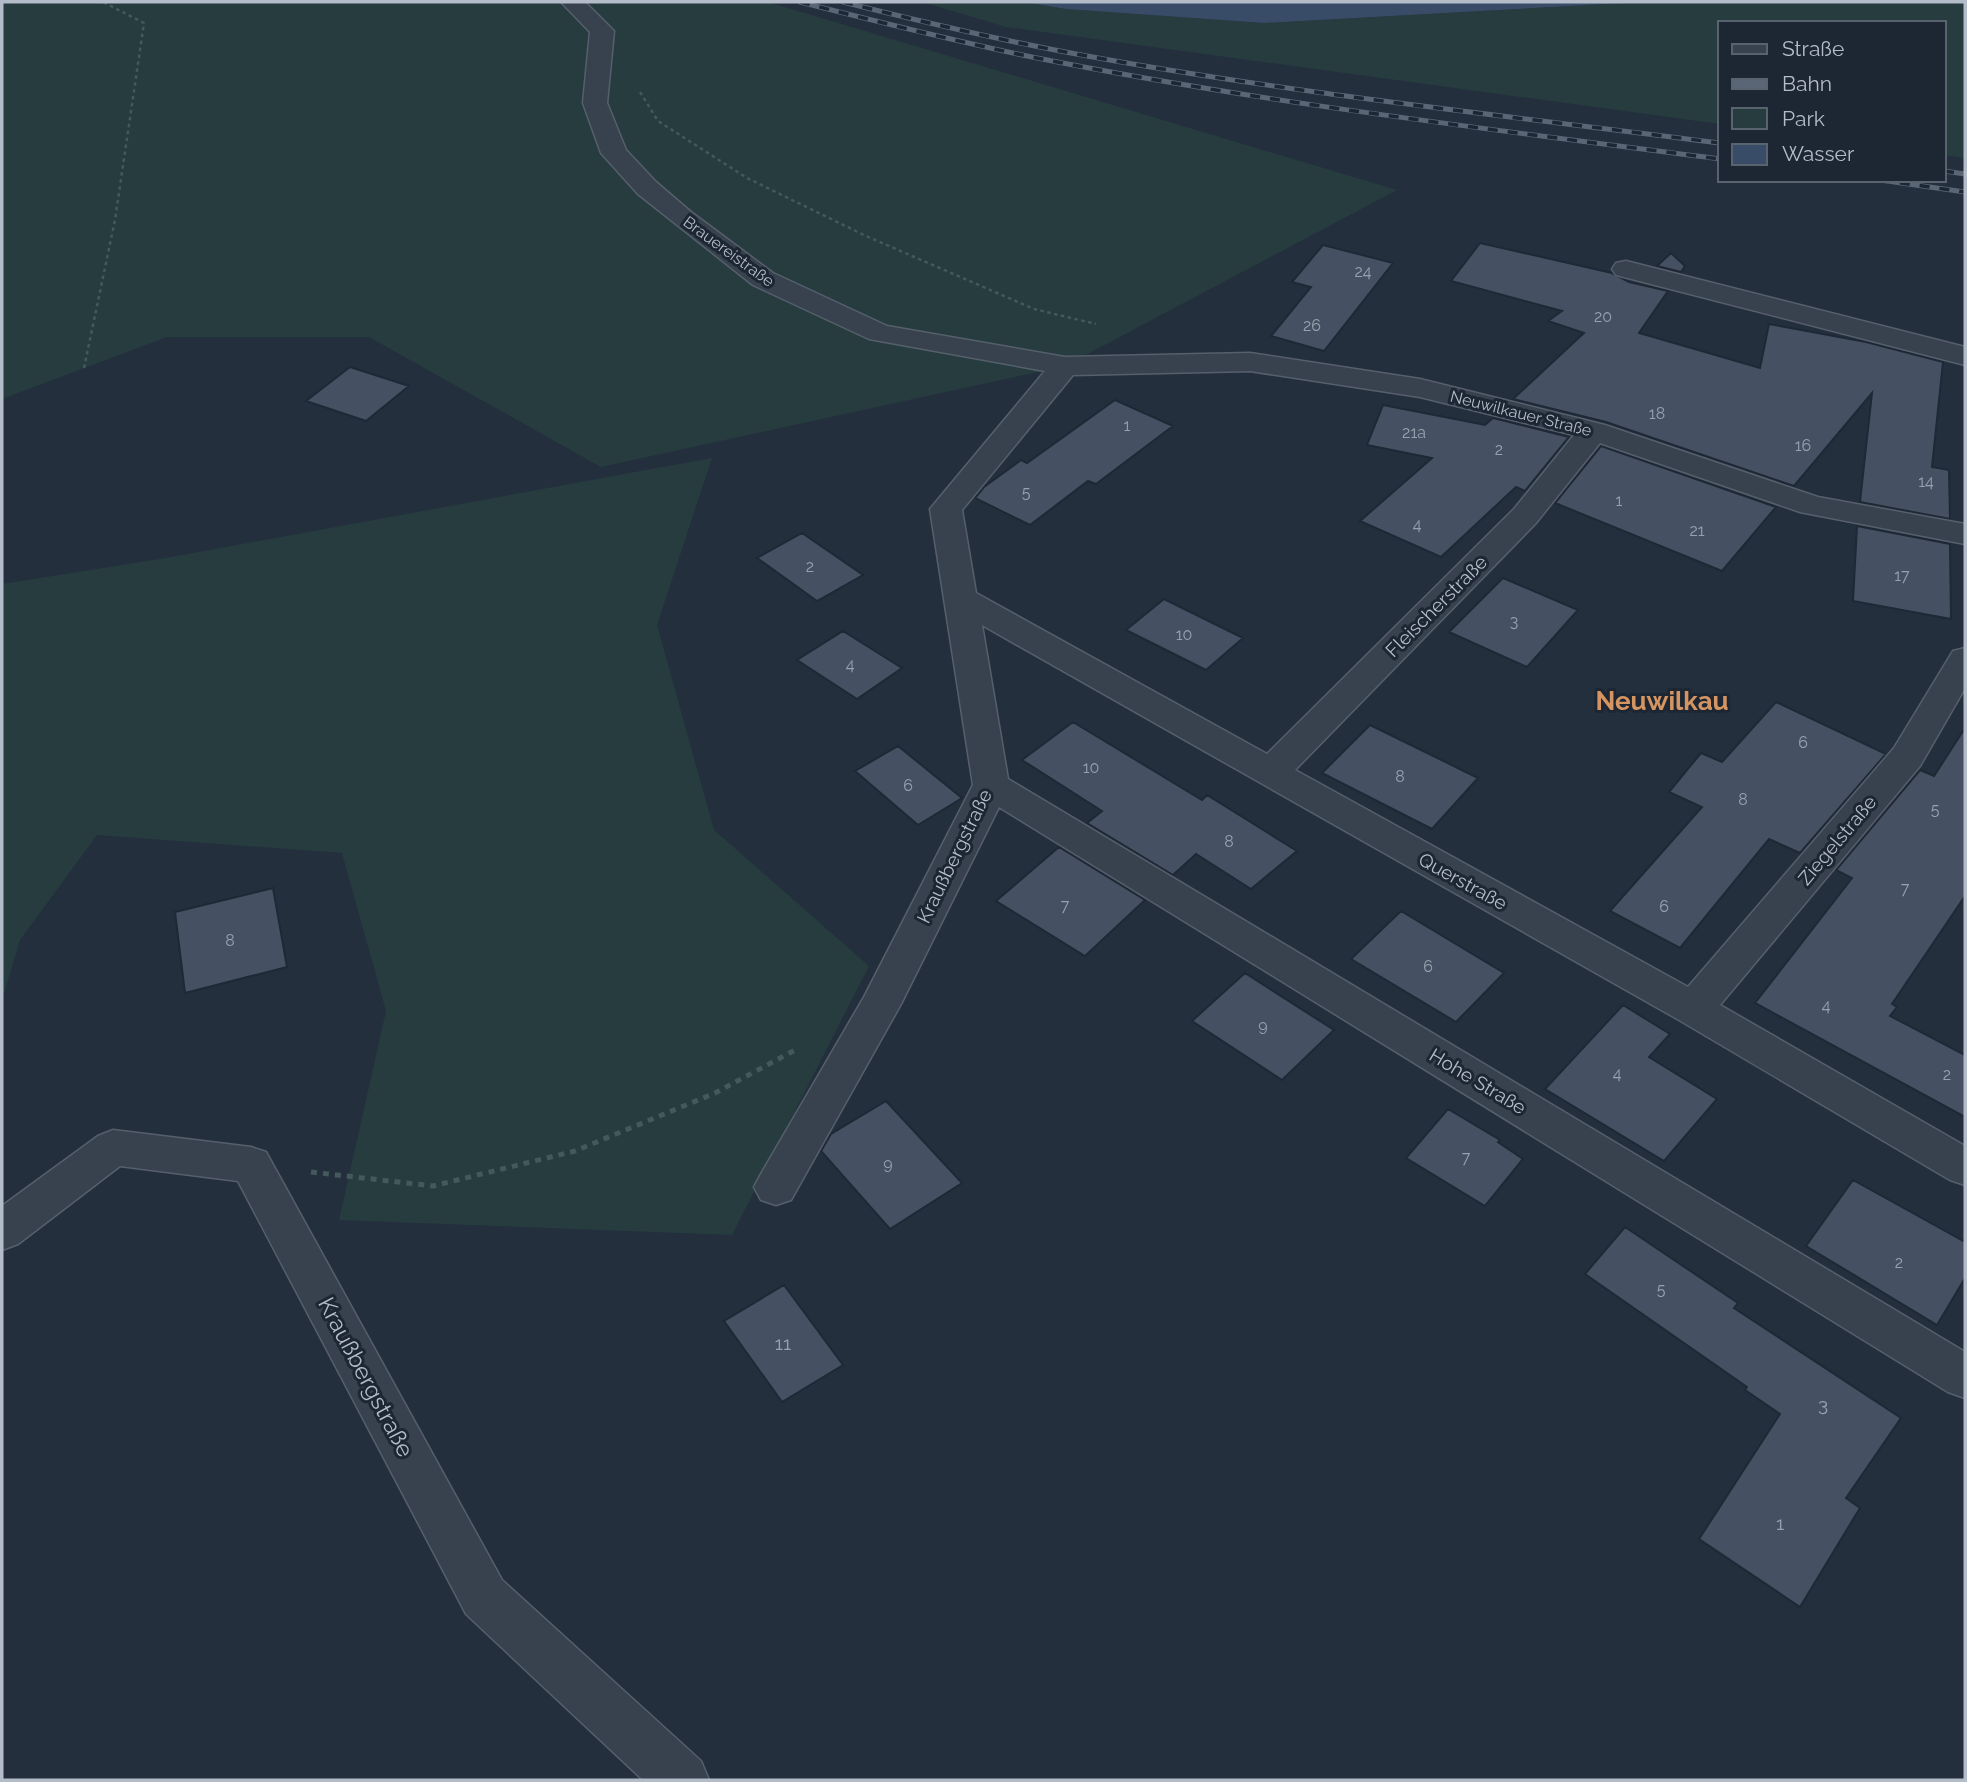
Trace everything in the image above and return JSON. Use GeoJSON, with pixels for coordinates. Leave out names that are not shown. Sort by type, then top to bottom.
{"type":"FeatureCollection","features":[{"type":"Feature","properties":{"kind":"street"},"geometry":{"type":"LineString","coordinates":[[572,2],[603,31]]}},
{"type":"Feature","properties":{"kind":"street","name":"Brauereistraße"},"geometry":{"type":"LineString","coordinates":[[603,31],[595,103],[614,153],[674,211],[763,279],[879,333],[1065,366]]}},
{"type":"Feature","properties":{"kind":"street"},"geometry":{"type":"LineString","coordinates":[[1626,269],[1965,356]]}},
{"type":"Feature","properties":{"kind":"street","name":"Neuwilkauer Straße"},"geometry":{"type":"LineString","coordinates":[[1065,366],[1250,362],[1420,388],[1594,432],[1811,505],[1965,534]]}},
{"type":"Feature","properties":{"kind":"street","name":"Kraußbergstraße"},"geometry":{"type":"LineString","coordinates":[[776,1187],[881,1004],[990,785],[946,509],[1065,366]]}},
{"type":"Feature","properties":{"kind":"street","name":"Fleischerstraße"},"geometry":{"type":"LineString","coordinates":[[1269,774],[1525,516],[1594,432]]}},
{"type":"Feature","properties":{"kind":"street","name":"Querstraße"},"geometry":{"type":"LineString","coordinates":[[960,598],[1269,774],[1693,1009],[1965,1167]]}},
{"type":"Feature","properties":{"kind":"street","name":"Ziegelstraße"},"geometry":{"type":"LineString","coordinates":[[1693,1009],[1907,757],[1965,659]]}},
{"type":"Feature","properties":{"kind":"street","name":"Hohe Straße"},"geometry":{"type":"LineString","coordinates":[[990,785],[1965,1377]]}},
{"type":"Feature","properties":{"kind":"street"},"geometry":{"type":"LineString","coordinates":[[2,1231],[113,1148],[251,1165]]}},
{"type":"Feature","properties":{"kind":"street","name":"Kraußbergstraße"},"geometry":{"type":"LineString","coordinates":[[251,1165],[484,1597],[682,1780]]}},
{"type":"Feature","properties":{"kind":"path"},"geometry":{"type":"LineString","coordinates":[[84,368],[115,220],[144,23],[103,2]]}},
{"type":"Feature","properties":{"kind":"path"},"geometry":{"type":"LineString","coordinates":[[603,31],[658,121],[747,178],[866,236],[1034,309],[1101,326]]}},
{"type":"Feature","properties":{"kind":"path"},"geometry":{"type":"LineString","coordinates":[[251,1165],[433,1186],[575,1151],[715,1093],[798,1048]]}},
{"type":"Feature","properties":{"kind":"green space"},"geometry":{"type":"Polygon","coordinates":[[[2,2],[768,2],[1397,190],[1065,366],[601,467],[369,337],[167,337],[2,399],[2,2]]]}},
{"type":"Feature","properties":{"kind":"green space"},"geometry":{"type":"Polygon","coordinates":[[[922,2],[1024,2],[1066,9],[1264,23],[1643,2],[1965,2],[1965,158],[1946,155],[1946,21],[1718,21],[1718,124],[1006,27],[922,2]]]}},
{"type":"Feature","properties":{"kind":"green space"},"geometry":{"type":"Polygon","coordinates":[[[712,458],[657,625],[714,830],[869,966],[732,1235],[339,1220],[386,1011],[342,853],[97,835],[20,940],[2,1000],[2,584],[166,558],[712,458]]]}},
{"type":"Feature","properties":{"kind":"water"},"geometry":{"type":"Polygon","coordinates":[[[1024,2],[1643,2],[1264,23],[1066,9],[1024,2]]]}},
{"type":"Feature","properties":{"kind":"building"},"geometry":{"type":"Polygon","coordinates":[[[1480,243],[1612,273],[1629,282],[1668,291],[1639,333],[1760,368],[1769,324],[1866,342],[1943,362],[1932,467],[1949,470],[1950,519],[1860,502],[1872,393],[1794,486],[1606,422],[1513,399],[1584,333],[1548,321],[1562,311],[1451,281],[1480,243]]]}},
{"type":"Feature","properties":{"kind":"building"},"geometry":{"type":"Polygon","coordinates":[[[1323,245],[1393,263],[1324,351],[1271,336],[1311,287],[1292,282],[1323,245]]]}},
{"type":"Feature","properties":{"kind":"building"},"geometry":{"type":"Polygon","coordinates":[[[1671,253],[1685,266],[1681,272],[1657,266],[1671,253]]]}},
{"type":"Feature","properties":{"kind":"building"},"geometry":{"type":"Polygon","coordinates":[[[350,367],[409,386],[366,421],[306,401],[350,367]]]}},
{"type":"Feature","properties":{"kind":"building"},"geometry":{"type":"Polygon","coordinates":[[[1115,400],[1173,426],[1096,484],[1088,481],[1030,525],[975,498],[984,487],[1021,460],[1027,463],[1115,400]]]}},
{"type":"Feature","properties":{"kind":"building"},"geometry":{"type":"Polygon","coordinates":[[[1383,405],[1485,425],[1493,418],[1569,437],[1525,491],[1516,487],[1441,557],[1360,521],[1432,458],[1367,445],[1383,405]]]}},
{"type":"Feature","properties":{"kind":"building"},"geometry":{"type":"Polygon","coordinates":[[[1601,446],[1776,507],[1722,571],[1555,503],[1601,446]]]}},
{"type":"Feature","properties":{"kind":"building"},"geometry":{"type":"Polygon","coordinates":[[[1857,526],[1950,544],[1951,619],[1853,601],[1857,526]]]}},
{"type":"Feature","properties":{"kind":"building"},"geometry":{"type":"Polygon","coordinates":[[[802,533],[863,575],[817,601],[757,558],[802,533]]]}},
{"type":"Feature","properties":{"kind":"building"},"geometry":{"type":"Polygon","coordinates":[[[1503,578],[1578,610],[1527,667],[1449,632],[1503,578]]]}},
{"type":"Feature","properties":{"kind":"building"},"geometry":{"type":"Polygon","coordinates":[[[1164,599],[1243,638],[1206,670],[1126,630],[1164,599]]]}},
{"type":"Feature","properties":{"kind":"building"},"geometry":{"type":"Polygon","coordinates":[[[843,631],[902,668],[857,699],[797,660],[843,631]]]}},
{"type":"Feature","properties":{"kind":"building"},"geometry":{"type":"Polygon","coordinates":[[[1776,702],[1886,754],[1800,853],[1769,839],[1680,948],[1610,911],[1702,807],[1669,792],[1701,753],[1722,762],[1776,702]]]}},
{"type":"Feature","properties":{"kind":"building"},"geometry":{"type":"Polygon","coordinates":[[[1073,722],[1202,800],[1207,795],[1297,851],[1251,889],[1196,854],[1173,875],[1087,823],[1102,811],[1022,760],[1073,722]]]}},
{"type":"Feature","properties":{"kind":"building"},"geometry":{"type":"Polygon","coordinates":[[[1370,725],[1478,778],[1432,829],[1322,773],[1370,725]]]}},
{"type":"Feature","properties":{"kind":"building"},"geometry":{"type":"Polygon","coordinates":[[[1965,728],[1965,896],[1892,1004],[1897,1007],[1890,1016],[1965,1055],[1965,1117],[1755,1003],[1852,878],[1836,870],[1920,770],[1934,776],[1965,728]]]}},
{"type":"Feature","properties":{"kind":"building"},"geometry":{"type":"Polygon","coordinates":[[[898,746],[962,798],[918,825],[855,771],[898,746]]]}},
{"type":"Feature","properties":{"kind":"building"},"geometry":{"type":"Polygon","coordinates":[[[1059,847],[1145,900],[1085,956],[996,901],[1059,847]]]}},
{"type":"Feature","properties":{"kind":"building"},"geometry":{"type":"Polygon","coordinates":[[[273,888],[287,967],[185,993],[175,912],[273,888]]]}},
{"type":"Feature","properties":{"kind":"building"},"geometry":{"type":"Polygon","coordinates":[[[1401,911],[1504,973],[1456,1022],[1351,959],[1401,911]]]}},
{"type":"Feature","properties":{"kind":"building"},"geometry":{"type":"Polygon","coordinates":[[[1245,973],[1334,1030],[1282,1080],[1192,1021],[1245,973]]]}},
{"type":"Feature","properties":{"kind":"building"},"geometry":{"type":"Polygon","coordinates":[[[1623,1005],[1670,1034],[1649,1057],[1717,1099],[1664,1161],[1545,1089],[1623,1005]]]}},
{"type":"Feature","properties":{"kind":"building"},"geometry":{"type":"Polygon","coordinates":[[[886,1101],[962,1183],[890,1229],[821,1151],[831,1134],[886,1101]]]}},
{"type":"Feature","properties":{"kind":"building"},"geometry":{"type":"Polygon","coordinates":[[[1448,1109],[1500,1140],[1498,1142],[1523,1159],[1485,1206],[1406,1158],[1448,1109]]]}},
{"type":"Feature","properties":{"kind":"building"},"geometry":{"type":"Polygon","coordinates":[[[1853,1180],[1965,1242],[1965,1278],[1937,1325],[1806,1246],[1853,1180]]]}},
{"type":"Feature","properties":{"kind":"building"},"geometry":{"type":"Polygon","coordinates":[[[1625,1227],[1738,1303],[1734,1308],[1901,1418],[1846,1498],[1860,1508],[1800,1607],[1699,1539],[1780,1414],[1745,1390],[1747,1387],[1585,1274],[1625,1227]]]}},
{"type":"Feature","properties":{"kind":"building"},"geometry":{"type":"Polygon","coordinates":[[[784,1285],[843,1365],[782,1402],[724,1321],[784,1285]]]}},
{"type":"Feature","properties":{"kind":"railway"},"geometry":{"type":"LineString","coordinates":[[800,2],[1027,56],[1199,87],[1373,114],[1718,159]]}},
{"type":"Feature","properties":{"kind":"railway"},"geometry":{"type":"LineString","coordinates":[[843,2],[1005,40],[1142,66],[1389,102],[1718,143]]}},
{"type":"Feature","properties":{"kind":"railway"},"geometry":{"type":"LineString","coordinates":[[1946,171],[1965,174]]}},
{"type":"Feature","properties":{"kind":"railway"},"geometry":{"type":"LineString","coordinates":[[1894,182],[1965,192]]}},
{"type":"Feature","properties":{"kind":"district","name":"Neuwilkau"},"geometry":{"type":"Point","coordinates":[1662,701]}}]}
